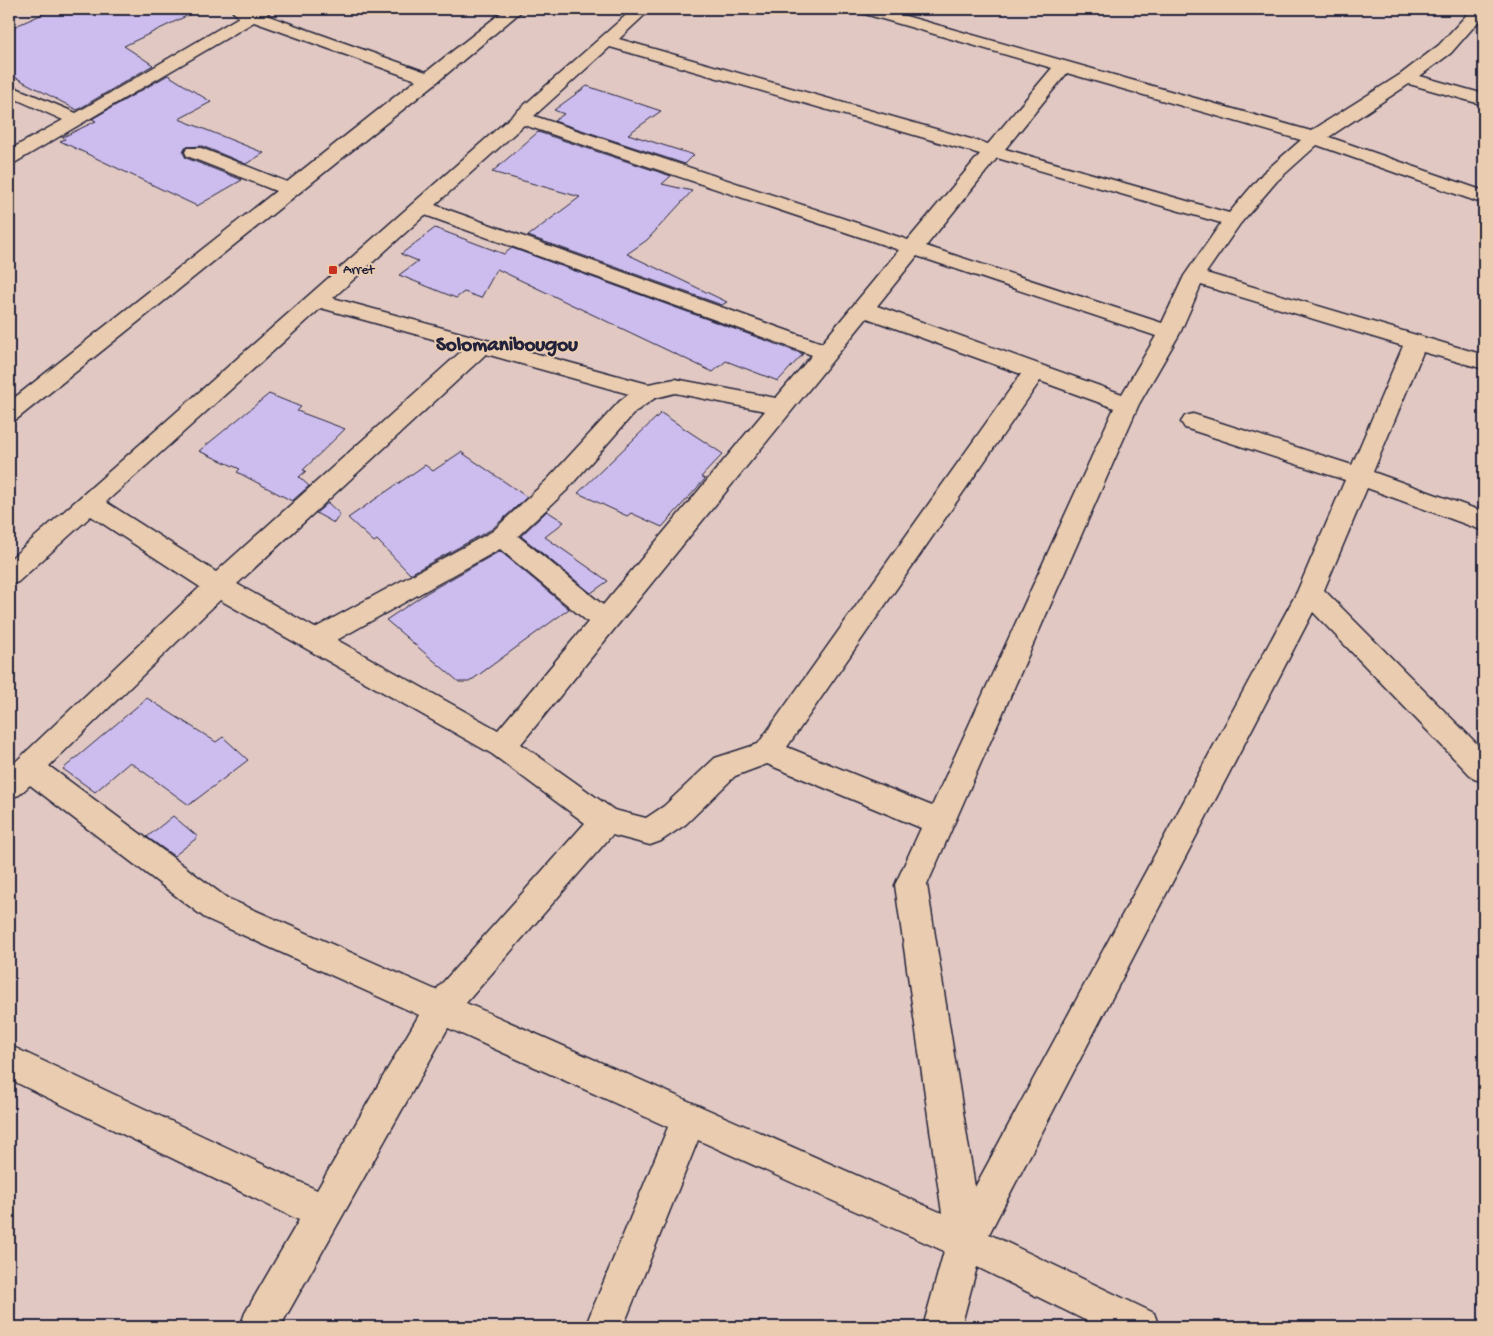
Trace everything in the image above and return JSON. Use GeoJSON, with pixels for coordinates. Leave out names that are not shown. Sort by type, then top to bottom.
{"type":"FeatureCollection","features":[{"type":"Feature","properties":{"kind":"street"},"geometry":{"type":"LineString","coordinates":[[233,9],[259,12],[430,79]]}},
{"type":"Feature","properties":{"kind":"street"},"geometry":{"type":"LineString","coordinates":[[9,414],[516,9]]}},
{"type":"Feature","properties":{"kind":"street"},"geometry":{"type":"LineString","coordinates":[[9,575],[643,9]]}},
{"type":"Feature","properties":{"kind":"street"},"geometry":{"type":"LineString","coordinates":[[864,9],[1314,138],[1484,198]]}},
{"type":"Feature","properties":{"kind":"street"},"geometry":{"type":"LineString","coordinates":[[965,1242],[911,886],[1127,404],[1169,333],[1194,276],[1233,220],[1270,177],[1314,138],[1407,78],[1445,49],[1481,9]]}},
{"type":"Feature","properties":{"kind":"street"},"geometry":{"type":"LineString","coordinates":[[9,158],[259,12]]}},
{"type":"Feature","properties":{"kind":"street"},"geometry":{"type":"LineString","coordinates":[[607,41],[1233,220]]}},
{"type":"Feature","properties":{"kind":"street"},"geometry":{"type":"LineString","coordinates":[[502,746],[1063,66]]}},
{"type":"Feature","properties":{"kind":"street"},"geometry":{"type":"LineString","coordinates":[[1407,78],[1484,100]]}},
{"type":"Feature","properties":{"kind":"street"},"geometry":{"type":"LineString","coordinates":[[9,90],[77,120]]}},
{"type":"Feature","properties":{"kind":"street"},"geometry":{"type":"LineString","coordinates":[[521,118],[1169,333]]}},
{"type":"Feature","properties":{"kind":"street"},"geometry":{"type":"LineString","coordinates":[[194,152],[291,190]]}},
{"type":"Feature","properties":{"kind":"street"},"geometry":{"type":"LineString","coordinates":[[421,208],[827,352]]}},
{"type":"Feature","properties":{"kind":"street"},"geometry":{"type":"LineString","coordinates":[[1194,276],[1484,362]]}},
{"type":"Feature","properties":{"kind":"street"},"geometry":{"type":"LineString","coordinates":[[317,300],[648,392]]}},
{"type":"Feature","properties":{"kind":"street"},"geometry":{"type":"LineString","coordinates":[[863,309],[1127,404]]}},
{"type":"Feature","properties":{"kind":"street"},"geometry":{"type":"LineString","coordinates":[[942,1327],[965,1242],[1310,592],[1416,342]]}},
{"type":"Feature","properties":{"kind":"street"},"geometry":{"type":"LineString","coordinates":[[481,346],[218,586],[18,777],[216,908],[965,1242],[1140,1327]]}},
{"type":"Feature","properties":{"kind":"street"},"geometry":{"type":"LineString","coordinates":[[89,503],[218,586],[502,746],[606,821],[650,832],[676,814],[725,767],[768,752],[1035,371]]}},
{"type":"Feature","properties":{"kind":"street"},"geometry":{"type":"LineString","coordinates":[[315,640],[502,537],[557,485],[627,407],[648,392],[675,386],[782,407]]}},
{"type":"Feature","properties":{"kind":"street"},"geometry":{"type":"LineString","coordinates":[[1193,422],[1360,476],[1484,522]]}},
{"type":"Feature","properties":{"kind":"street"},"geometry":{"type":"LineString","coordinates":[[502,537],[605,622]]}},
{"type":"Feature","properties":{"kind":"street"},"geometry":{"type":"LineString","coordinates":[[1310,592],[1484,770]]}},
{"type":"Feature","properties":{"kind":"street"},"geometry":{"type":"LineString","coordinates":[[768,752],[939,822]]}},
{"type":"Feature","properties":{"kind":"street"},"geometry":{"type":"LineString","coordinates":[[259,1327],[441,1008],[606,821]]}},
{"type":"Feature","properties":{"kind":"street"},"geometry":{"type":"LineString","coordinates":[[9,1062],[324,1213]]}},
{"type":"Feature","properties":{"kind":"street"},"geometry":{"type":"LineString","coordinates":[[604,1327],[688,1118]]}},
{"type":"Feature","properties":{"kind":"building"},"geometry":{"type":"Polygon","coordinates":[[[54,9],[201,9],[124,46],[153,65],[77,110],[9,74],[9,29],[54,9]]]}},
{"type":"Feature","properties":{"kind":"building"},"geometry":{"type":"Polygon","coordinates":[[[168,75],[211,102],[179,119],[264,153],[246,164],[202,146],[185,147],[183,153],[186,158],[242,180],[197,206],[60,141],[65,139],[63,137],[96,121],[92,119],[168,75]]]}},
{"type":"Feature","properties":{"kind":"building"},"geometry":{"type":"Polygon","coordinates":[[[587,86],[661,111],[628,134],[694,155],[685,164],[554,121],[564,114],[554,110],[587,86]]]}},
{"type":"Feature","properties":{"kind":"building"},"geometry":{"type":"Polygon","coordinates":[[[538,132],[671,176],[662,184],[692,191],[647,240],[627,254],[727,302],[722,305],[528,236],[580,197],[492,172],[538,132]]]}},
{"type":"Feature","properties":{"kind":"building"},"geometry":{"type":"Polygon","coordinates":[[[435,228],[504,254],[512,248],[803,354],[778,381],[726,361],[713,372],[497,269],[481,298],[464,292],[456,298],[399,275],[418,261],[401,254],[435,228]]]}},
{"type":"Feature","properties":{"kind":"building"},"geometry":{"type":"Polygon","coordinates":[[[269,394],[301,407],[297,411],[345,429],[303,470],[306,471],[299,477],[309,486],[292,501],[237,472],[240,469],[199,451],[269,394]]]}},
{"type":"Feature","properties":{"kind":"building"},"geometry":{"type":"Polygon","coordinates":[[[661,413],[723,454],[701,477],[705,479],[662,527],[631,513],[627,516],[578,493],[661,413]]]}},
{"type":"Feature","properties":{"kind":"building"},"geometry":{"type":"Polygon","coordinates":[[[461,452],[527,497],[492,529],[410,574],[377,540],[374,542],[348,518],[425,465],[433,471],[461,452]]]}},
{"type":"Feature","properties":{"kind":"building"},"geometry":{"type":"Polygon","coordinates":[[[328,503],[340,514],[334,523],[316,513],[328,503]]]}},
{"type":"Feature","properties":{"kind":"building"},"geometry":{"type":"Polygon","coordinates":[[[547,511],[564,522],[545,537],[608,581],[591,593],[521,536],[547,511]]]}},
{"type":"Feature","properties":{"kind":"building"},"geometry":{"type":"Polygon","coordinates":[[[500,551],[569,609],[469,682],[459,682],[386,620],[428,592],[500,551]]]}},
{"type":"Feature","properties":{"kind":"building"},"geometry":{"type":"Polygon","coordinates":[[[147,698],[216,742],[223,737],[248,760],[189,805],[130,762],[95,792],[63,769],[147,698]]]}},
{"type":"Feature","properties":{"kind":"building"},"geometry":{"type":"Polygon","coordinates":[[[173,816],[198,837],[174,856],[147,837],[173,816]]]}},
{"type":"Feature","properties":{"kind":"place","name":"Arret"},"geometry":{"type":"Point","coordinates":[333,270]}},
{"type":"Feature","properties":{"kind":"district","name":"Solomanibougou"},"geometry":{"type":"Point","coordinates":[507,346]}}]}
